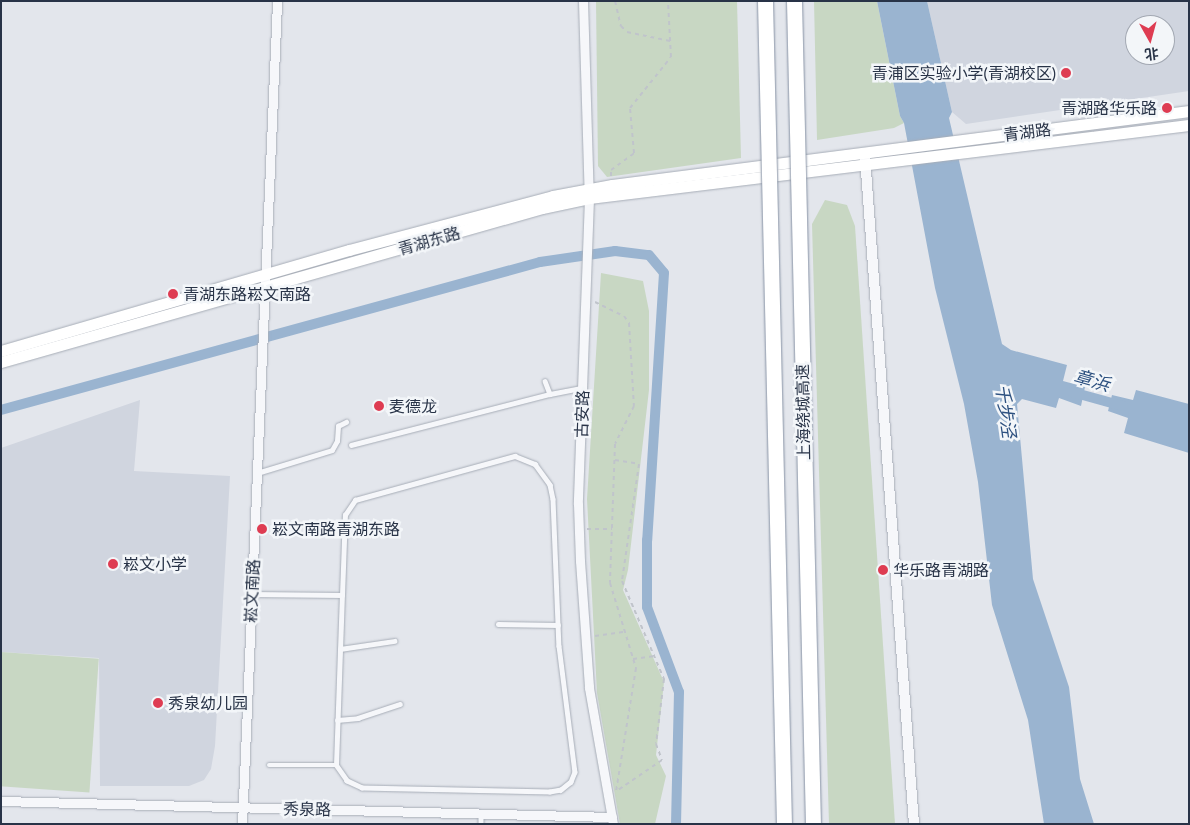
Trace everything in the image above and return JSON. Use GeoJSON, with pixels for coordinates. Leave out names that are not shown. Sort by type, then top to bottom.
{"type":"FeatureCollection","features":[{"type":"Feature","properties":{"kind":"highway","name":"上海绕城高速"},"geometry":{"type":"LineString","coordinates":[[765,1],[784,824]]}},
{"type":"Feature","properties":{"kind":"highway","name":"上海绕城高速"},"geometry":{"type":"LineString","coordinates":[[794,1],[813,824]]}},
{"type":"Feature","properties":{"kind":"main road","name":"青湖路"},"geometry":{"type":"LineString","coordinates":[[865,159],[913,147],[1189,111]]}},
{"type":"Feature","properties":{"kind":"main road","name":"青湖路"},"geometry":{"type":"LineString","coordinates":[[865,159],[900,160],[1189,125]]}},
{"type":"Feature","properties":{"kind":"main road","name":"青湖东路"},"geometry":{"type":"LineString","coordinates":[[589,194],[865,159]]}},
{"type":"Feature","properties":{"kind":"main road","name":"青湖东路"},"geometry":{"type":"LineString","coordinates":[[1,351],[542,208],[612,185],[865,159]]}},
{"type":"Feature","properties":{"kind":"main road","name":"青湖东路"},"geometry":{"type":"LineString","coordinates":[[1,362],[266,281]]}},
{"type":"Feature","properties":{"kind":"street","name":"崧文南路"},"geometry":{"type":"LineString","coordinates":[[242,824],[257,474],[264,359],[277,1]]}},
{"type":"Feature","properties":{"kind":"street","name":"古安路"},"geometry":{"type":"LineString","coordinates":[[583,1],[589,194],[579,530],[589,688],[612,820]]}},
{"type":"Feature","properties":{"kind":"street"},"geometry":{"type":"LineString","coordinates":[[865,159],[914,824]]}},
{"type":"Feature","properties":{"kind":"street","name":"秀泉路"},"geometry":{"type":"LineString","coordinates":[[1,801],[481,814],[612,820]]}},
{"type":"Feature","properties":{"kind":"lane"},"geometry":{"type":"LineString","coordinates":[[546,381],[550,394]]}},
{"type":"Feature","properties":{"kind":"lane"},"geometry":{"type":"LineString","coordinates":[[351,445],[550,394],[583,388]]}},
{"type":"Feature","properties":{"kind":"lane"},"geometry":{"type":"LineString","coordinates":[[257,474],[332,450],[337,441],[338,426],[346,422]]}},
{"type":"Feature","properties":{"kind":"lane"},"geometry":{"type":"LineString","coordinates":[[515,456],[536,464],[550,485],[555,517],[558,625],[575,772],[571,782],[561,790],[550,792],[362,788],[347,782],[336,765],[342,595],[345,515],[355,500],[515,456]]}},
{"type":"Feature","properties":{"kind":"lane"},"geometry":{"type":"LineString","coordinates":[[252,594],[342,595]]}},
{"type":"Feature","properties":{"kind":"lane"},"geometry":{"type":"LineString","coordinates":[[498,624],[558,625]]}},
{"type":"Feature","properties":{"kind":"lane"},"geometry":{"type":"LineString","coordinates":[[340,649],[394,641]]}},
{"type":"Feature","properties":{"kind":"lane"},"geometry":{"type":"LineString","coordinates":[[337,720],[358,718],[400,704]]}},
{"type":"Feature","properties":{"kind":"lane"},"geometry":{"type":"LineString","coordinates":[[269,765],[336,765]]}},
{"type":"Feature","properties":{"kind":"lane"},"geometry":{"type":"LineString","coordinates":[[481,814],[481,824]]}},
{"type":"Feature","properties":{"kind":"path"},"geometry":{"type":"LineString","coordinates":[[615,1],[620,26],[627,32],[670,41]]}},
{"type":"Feature","properties":{"kind":"path"},"geometry":{"type":"LineString","coordinates":[[612,185],[611,170],[634,153],[630,108],[671,57],[668,1]]}},
{"type":"Feature","properties":{"kind":"path"},"geometry":{"type":"LineString","coordinates":[[586,298],[624,316],[629,323],[634,406],[615,444],[610,583],[636,668],[618,790]]}},
{"type":"Feature","properties":{"kind":"path"},"geometry":{"type":"LineString","coordinates":[[608,795],[662,760],[656,744],[664,679],[628,600],[622,581],[639,464],[615,460]]}},
{"type":"Feature","properties":{"kind":"path"},"geometry":{"type":"LineString","coordinates":[[579,530],[612,529]]}},
{"type":"Feature","properties":{"kind":"path"},"geometry":{"type":"LineString","coordinates":[[585,637],[625,632]]}},
{"type":"Feature","properties":{"kind":"path"},"geometry":{"type":"LineString","coordinates":[[633,659],[655,656]]}},
{"type":"Feature","properties":{"kind":"shaded area","name":"青浦区实验小学(青湖校区)"},"geometry":{"type":"Polygon","coordinates":[[[927,1],[1189,1],[1189,91],[966,124],[952,112],[927,1]]]}},
{"type":"Feature","properties":{"kind":"shaded area","name":"崧文小学"},"geometry":{"type":"Polygon","coordinates":[[[140,400],[134,471],[230,476],[215,746],[211,769],[204,780],[189,786],[100,786],[99,658],[1,652],[1,448],[140,400]]]}},
{"type":"Feature","properties":{"kind":"green space"},"geometry":{"type":"Polygon","coordinates":[[[596,1],[737,1],[741,158],[607,177],[598,166],[596,1]]]}},
{"type":"Feature","properties":{"kind":"green space"},"geometry":{"type":"Polygon","coordinates":[[[814,1],[877,1],[900,116],[904,123],[894,128],[817,140],[814,1]]]}},
{"type":"Feature","properties":{"kind":"green space"},"geometry":{"type":"Polygon","coordinates":[[[825,200],[847,205],[855,226],[895,824],[829,824],[812,224],[825,200]]]}},
{"type":"Feature","properties":{"kind":"green space"},"geometry":{"type":"Polygon","coordinates":[[[601,273],[643,281],[649,311],[649,390],[628,570],[623,590],[664,682],[656,755],[666,776],[655,824],[620,824],[597,693],[587,499],[601,273]]]}},
{"type":"Feature","properties":{"kind":"green space"},"geometry":{"type":"Polygon","coordinates":[[[1,652],[99,659],[89,793],[1,786],[1,652]]]}},
{"type":"Feature","properties":{"kind":"water","name":"千步泾"},"geometry":{"type":"Polygon","coordinates":[[[877,1],[927,1],[952,112],[949,118],[1002,344],[1011,350],[1067,365],[1063,381],[1085,387],[1081,406],[1059,398],[1056,408],[1022,399],[1017,404],[1033,579],[1069,687],[1080,779],[1094,824],[1044,824],[1028,720],[992,605],[978,482],[964,404],[935,288],[904,123],[900,116],[877,1]]]}},
{"type":"Feature","properties":{"kind":"water"},"geometry":{"type":"Polygon","coordinates":[[[1136,390],[1189,404],[1189,453],[1124,433],[1128,418],[1108,411],[1112,395],[1133,400],[1136,390]]]}},
{"type":"Feature","properties":{"kind":"waterway"},"geometry":{"type":"LineString","coordinates":[[1,410],[540,262],[615,251],[649,255],[664,273],[647,540],[647,607],[679,692],[676,824]]}},
{"type":"Feature","properties":{"kind":"waterway","name":"章浜"},"geometry":{"type":"LineString","coordinates":[[1072,392],[1123,406]]}},
{"type":"Feature","properties":{"kind":"place","name":"青浦区实验小学(青湖校区)"},"geometry":{"type":"Point","coordinates":[1066,73]}},
{"type":"Feature","properties":{"kind":"place","name":"青湖路华乐路"},"geometry":{"type":"Point","coordinates":[1167,108]}},
{"type":"Feature","properties":{"kind":"place","name":"青湖东路崧文南路"},"geometry":{"type":"Point","coordinates":[173,294]}},
{"type":"Feature","properties":{"kind":"place","name":"麦德龙"},"geometry":{"type":"Point","coordinates":[379,406]}},
{"type":"Feature","properties":{"kind":"place","name":"崧文南路青湖东路"},"geometry":{"type":"Point","coordinates":[262,529]}},
{"type":"Feature","properties":{"kind":"place","name":"崧文小学"},"geometry":{"type":"Point","coordinates":[113,564]}},
{"type":"Feature","properties":{"kind":"place","name":"华乐路青湖路"},"geometry":{"type":"Point","coordinates":[883,570]}},
{"type":"Feature","properties":{"kind":"place","name":"秀泉幼儿园"},"geometry":{"type":"Point","coordinates":[158,703]}}]}
